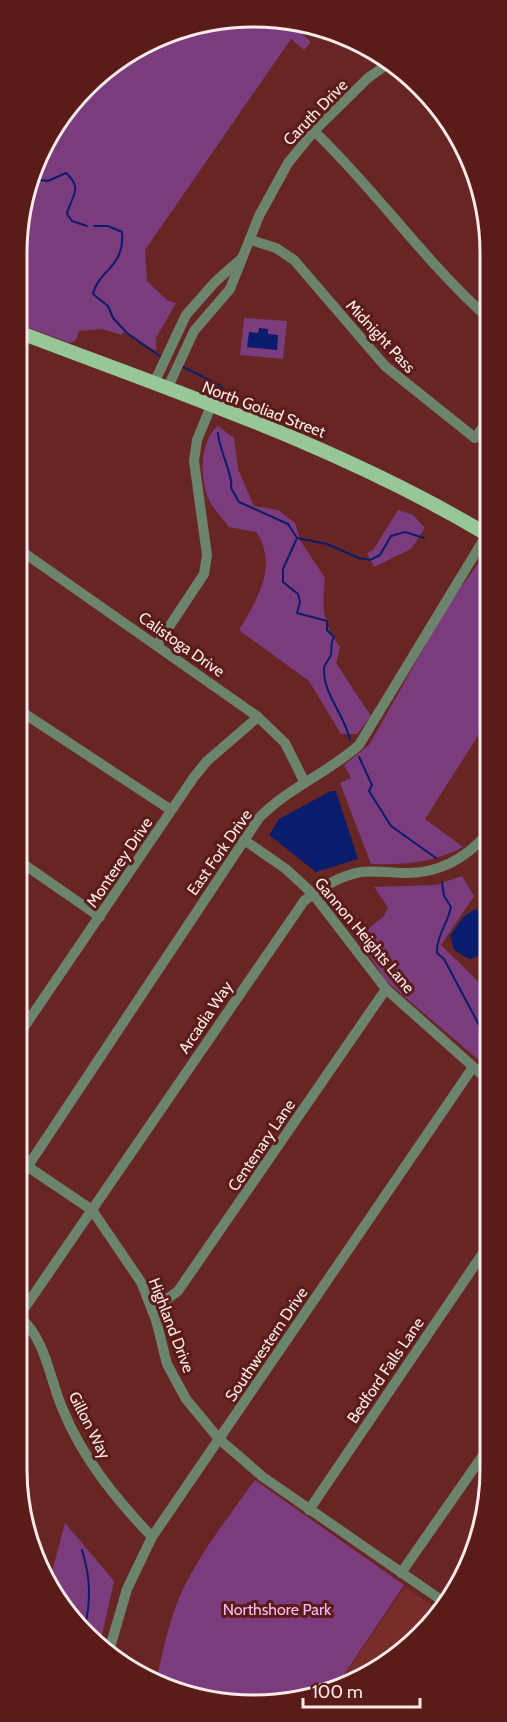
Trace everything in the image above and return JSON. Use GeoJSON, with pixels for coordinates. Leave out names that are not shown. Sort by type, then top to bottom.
{"type":"FeatureCollection","features":[{"type":"Feature","properties":{"kind":"main road","name":"North Goliad Street"},"geometry":{"type":"LineString","coordinates":[[27,335],[345,459],[480,531]]}},
{"type":"Feature","properties":{"kind":"street","name":"Caruth Drive"},"geometry":{"type":"LineString","coordinates":[[161,386],[174,374],[194,331],[230,289],[259,216],[283,170],[314,131],[368,78],[383,68]]}},
{"type":"Feature","properties":{"kind":"street"},"geometry":{"type":"LineString","coordinates":[[314,131],[348,163],[457,290],[480,311]]}},
{"type":"Feature","properties":{"kind":"street","name":"Midnight Pass"},"geometry":{"type":"LineString","coordinates":[[251,240],[276,248],[294,260],[385,366],[475,438],[480,431]]}},
{"type":"Feature","properties":{"kind":"street","name":"Caruth Drive"},"geometry":{"type":"LineString","coordinates":[[161,386],[161,366],[186,315],[215,282],[245,256]]}},
{"type":"Feature","properties":{"kind":"street"},"geometry":{"type":"LineString","coordinates":[[157,645],[204,574],[207,555],[194,461],[197,440],[211,406]]}},
{"type":"Feature","properties":{"kind":"street","name":"East Fork Drive"},"geometry":{"type":"LineString","coordinates":[[27,1166],[259,818],[275,802],[342,761],[359,746],[480,548]]}},
{"type":"Feature","properties":{"kind":"street","name":"Calistoga Drive"},"geometry":{"type":"LineString","coordinates":[[27,555],[258,717],[285,743],[305,783]]}},
{"type":"Feature","properties":{"kind":"street"},"geometry":{"type":"LineString","coordinates":[[27,715],[171,810]]}},
{"type":"Feature","properties":{"kind":"street","name":"Monterey Drive"},"geometry":{"type":"LineString","coordinates":[[27,1022],[207,761],[258,717]]}},
{"type":"Feature","properties":{"kind":"street","name":"Gannon Heights Lane"},"geometry":{"type":"LineString","coordinates":[[244,840],[286,869],[313,894],[386,989],[480,1073]]}},
{"type":"Feature","properties":{"kind":"street","name":"Arcadia Way"},"geometry":{"type":"LineString","coordinates":[[27,1305],[290,918],[313,894],[332,881],[359,872],[406,873],[437,869],[465,855],[480,841]]}},
{"type":"Feature","properties":{"kind":"street"},"geometry":{"type":"LineString","coordinates":[[27,867],[100,917]]}},
{"type":"Feature","properties":{"kind":"street","name":"Centenary Lane"},"geometry":{"type":"LineString","coordinates":[[152,1310],[178,1292],[386,989]]}},
{"type":"Feature","properties":{"kind":"street","name":"Southwestern Drive"},"geometry":{"type":"LineString","coordinates":[[111,1644],[127,1589],[152,1537],[473,1067]]}},
{"type":"Feature","properties":{"kind":"street","name":"Highland Drive"},"geometry":{"type":"LineString","coordinates":[[27,1166],[92,1210],[141,1282],[152,1310],[167,1364],[186,1399],[219,1439],[263,1477],[439,1598]]}},
{"type":"Feature","properties":{"kind":"street","name":"Bedford Falls Lane"},"geometry":{"type":"LineString","coordinates":[[309,1510],[480,1257]]}},
{"type":"Feature","properties":{"kind":"street","name":"Gillon Way"},"geometry":{"type":"LineString","coordinates":[[27,1324],[31,1326],[41,1344],[63,1411],[92,1465],[124,1508],[152,1537]]}},
{"type":"Feature","properties":{"kind":"street"},"geometry":{"type":"LineString","coordinates":[[401,1573],[480,1460]]}},
{"type":"Feature","properties":{"kind":"shaded area"},"geometry":{"type":"Polygon","coordinates":[[[259,328],[268,329],[268,334],[278,335],[277,350],[247,347],[249,332],[258,333],[259,328]]]}},
{"type":"Feature","properties":{"kind":"shaded area"},"geometry":{"type":"Polygon","coordinates":[[[331,791],[336,791],[358,859],[316,872],[269,835],[279,819],[331,791]]]}},
{"type":"Feature","properties":{"kind":"shaded area"},"geometry":{"type":"Polygon","coordinates":[[[476,909],[480,911],[480,955],[469,959],[454,950],[450,936],[464,916],[476,909]]]}},
{"type":"Feature","properties":{"kind":"shaded area"},"geometry":{"type":"Polygon","coordinates":[[[405,1587],[433,1606],[403,1639],[367,1665],[343,1677],[405,1587]]]}},
{"type":"Feature","properties":{"kind":"green space"},"geometry":{"type":"Polygon","coordinates":[[[239,27],[268,27],[300,31],[311,42],[304,50],[291,39],[145,250],[147,281],[168,301],[176,303],[156,338],[156,351],[125,333],[122,335],[102,329],[79,331],[76,340],[70,343],[27,327],[27,239],[31,209],[44,167],[65,128],[83,104],[104,83],[140,57],[167,44],[209,31],[239,27]]]}},
{"type":"Feature","properties":{"kind":"green space"},"geometry":{"type":"Polygon","coordinates":[[[244,318],[287,321],[283,359],[240,355],[244,318]]]}},
{"type":"Feature","properties":{"kind":"green space"},"geometry":{"type":"Polygon","coordinates":[[[218,426],[234,438],[238,469],[254,506],[278,510],[295,523],[300,540],[325,578],[325,614],[330,630],[340,647],[336,663],[371,716],[357,734],[341,734],[309,681],[239,630],[263,582],[266,557],[263,544],[256,532],[229,527],[212,506],[208,497],[204,484],[203,456],[208,439],[218,426]]]}},
{"type":"Feature","properties":{"kind":"green space"},"geometry":{"type":"Polygon","coordinates":[[[398,510],[413,515],[425,528],[411,549],[374,567],[367,553],[373,550],[398,510]]]}},
{"type":"Feature","properties":{"kind":"green space"},"geometry":{"type":"Polygon","coordinates":[[[480,561],[480,733],[425,819],[463,847],[429,860],[371,864],[340,783],[351,778],[344,765],[369,745],[450,602],[480,561]]]}},
{"type":"Feature","properties":{"kind":"green space"},"geometry":{"type":"Polygon","coordinates":[[[462,876],[474,896],[441,945],[480,983],[480,1061],[385,980],[358,937],[384,916],[388,907],[374,887],[436,885],[462,876]]]}},
{"type":"Feature","properties":{"kind":"green space","name":"Northshore Park"},"geometry":{"type":"Polygon","coordinates":[[[255,1480],[404,1585],[342,1677],[298,1691],[268,1695],[239,1695],[209,1691],[181,1683],[158,1674],[162,1653],[185,1585],[218,1531],[255,1480]]]}},
{"type":"Feature","properties":{"kind":"green space"},"geometry":{"type":"Polygon","coordinates":[[[65,1523],[114,1581],[102,1637],[83,1618],[52,1572],[65,1523]]]}},
{"type":"Feature","properties":{"kind":"waterway"},"geometry":{"type":"LineString","coordinates":[[39,180],[48,181],[66,173],[75,188],[67,214],[72,221],[87,226]]}},
{"type":"Feature","properties":{"kind":"waterway"},"geometry":{"type":"LineString","coordinates":[[94,226],[108,226],[122,232],[122,244],[115,261],[100,279],[93,294],[108,306],[113,318],[127,333],[161,357]]}},
{"type":"Feature","properties":{"kind":"waterway"},"geometry":{"type":"LineString","coordinates":[[183,367],[218,384],[226,392],[226,398]]}},
{"type":"Feature","properties":{"kind":"waterway"},"geometry":{"type":"LineString","coordinates":[[218,433],[231,488],[239,502],[288,524],[297,538],[283,569],[283,582],[298,594],[300,602],[297,613],[327,621],[327,630],[334,637],[331,655],[324,668],[325,678],[330,696],[344,722],[350,740]]}},
{"type":"Feature","properties":{"kind":"waterway"},"geometry":{"type":"LineString","coordinates":[[297,538],[327,544],[359,558],[370,560],[380,555],[391,536],[405,532],[424,538]]}},
{"type":"Feature","properties":{"kind":"waterway"},"geometry":{"type":"LineString","coordinates":[[359,757],[372,785],[369,791],[391,826],[436,858]]}},
{"type":"Feature","properties":{"kind":"waterway"},"geometry":{"type":"LineString","coordinates":[[442,882],[444,896],[451,907],[438,941],[437,953],[444,959],[480,1027]]}},
{"type":"Feature","properties":{"kind":"waterway"},"geometry":{"type":"LineString","coordinates":[[82,1550],[89,1590],[86,1621]]}}]}
